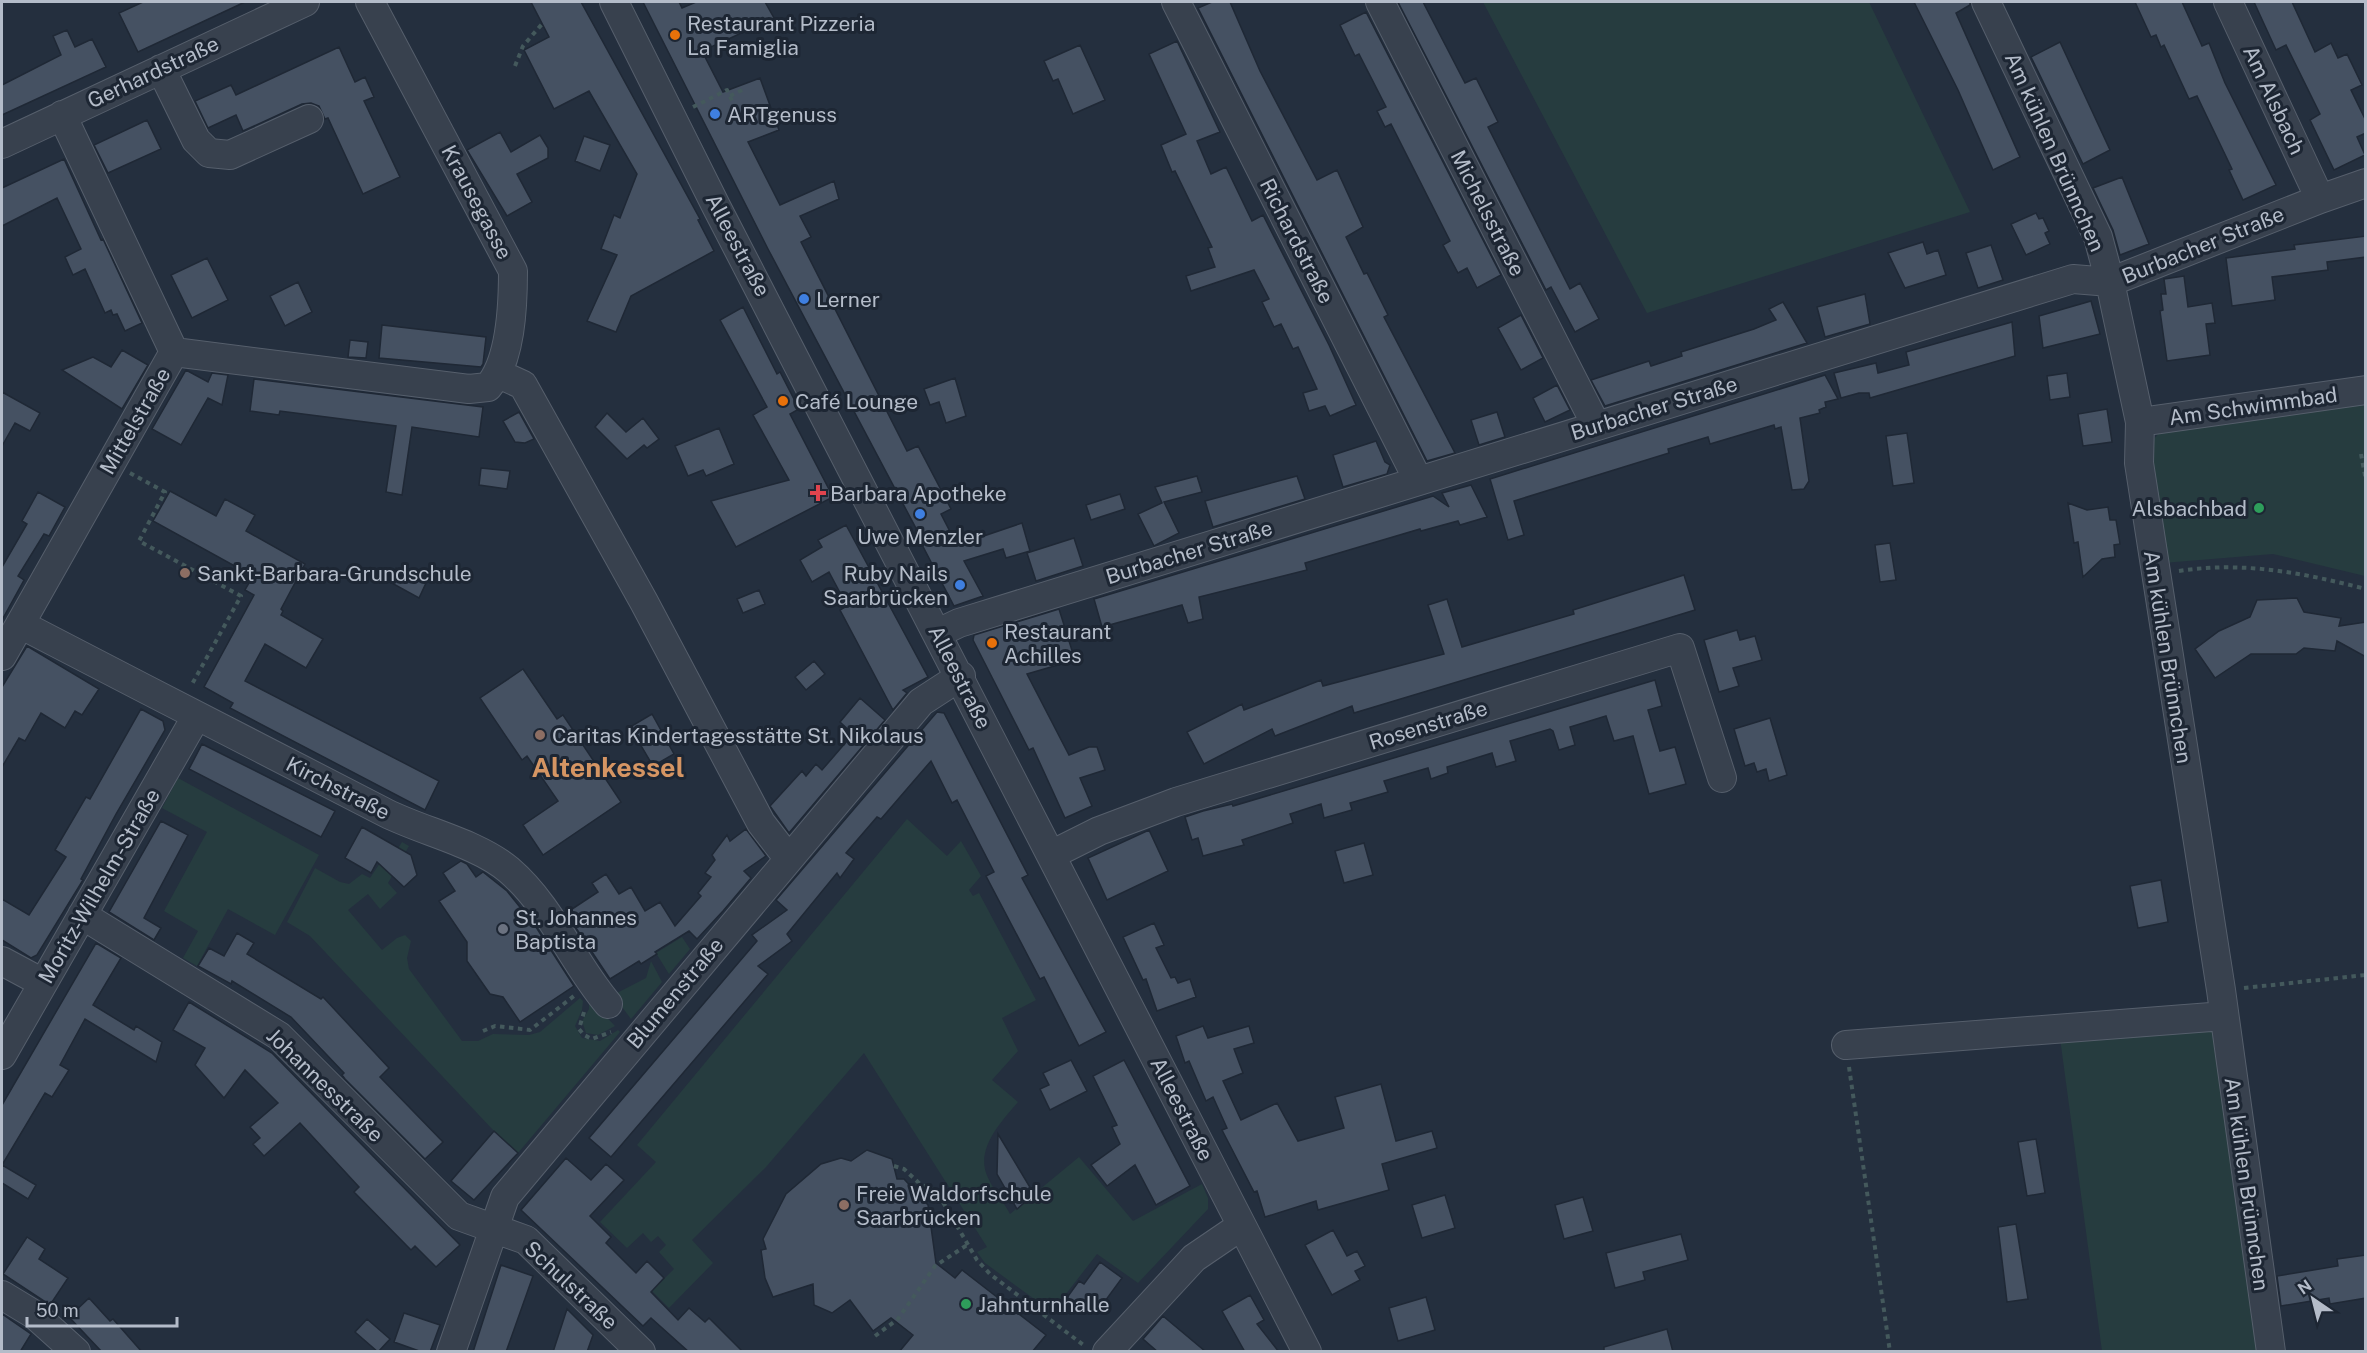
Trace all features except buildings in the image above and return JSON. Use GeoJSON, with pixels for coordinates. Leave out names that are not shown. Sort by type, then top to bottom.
{"type":"FeatureCollection","features":[{"type":"Feature","properties":{"kind":"street","name":"Gerhardstraße"},"geometry":{"type":"LineString","coordinates":[[2,144],[301,2]]}},
{"type":"Feature","properties":{"kind":"street","name":"Krausegasse"},"geometry":{"type":"LineString","coordinates":[[370,2],[513,272],[513,307],[499,374]]}},
{"type":"Feature","properties":{"kind":"street","name":"Alleestraße"},"geometry":{"type":"LineString","coordinates":[[614,2],[1307,1352]]}},
{"type":"Feature","properties":{"kind":"street","name":"Richardstraße"},"geometry":{"type":"LineString","coordinates":[[1176,2],[1418,480]]}},
{"type":"Feature","properties":{"kind":"street","name":"Michelsstraße"},"geometry":{"type":"LineString","coordinates":[[1380,2],[1596,425]]}},
{"type":"Feature","properties":{"kind":"street","name":"Am kühlen Brünnchen"},"geometry":{"type":"LineString","coordinates":[[1986,2],[2098,237],[2140,422],[2139,463],[2222,1003],[2271,1352]]}},
{"type":"Feature","properties":{"kind":"street","name":"Am Alsbach"},"geometry":{"type":"LineString","coordinates":[[2228,2],[2320,199]]}},
{"type":"Feature","properties":{"kind":"street"},"geometry":{"type":"LineString","coordinates":[[161,69],[196,140],[209,153],[230,155],[309,118]]}},
{"type":"Feature","properties":{"kind":"street","name":"Mittelstraße"},"geometry":{"type":"LineString","coordinates":[[2,656],[174,352],[62,115]]}},
{"type":"Feature","properties":{"kind":"street","name":"Burbacher Straße"},"geometry":{"type":"LineString","coordinates":[[938,633],[959,623],[2073,279],[2110,282],[2366,183]]}},
{"type":"Feature","properties":{"kind":"street"},"geometry":{"type":"LineString","coordinates":[[174,352],[469,389],[488,387],[499,374],[523,385],[644,602],[761,823],[788,858]]}},
{"type":"Feature","properties":{"kind":"street","name":"Am Schwimmbad"},"geometry":{"type":"LineString","coordinates":[[2140,422],[2366,390]]}},
{"type":"Feature","properties":{"kind":"street","name":"Kirchstraße"},"geometry":{"type":"LineString","coordinates":[[20,624],[413,826],[484,854],[508,870],[536,898],[590,982],[608,1004]]}},
{"type":"Feature","properties":{"kind":"street","name":"Rosenstraße"},"geometry":{"type":"LineString","coordinates":[[1051,855],[1099,831],[1176,802],[1680,648],[1722,778]]}},
{"type":"Feature","properties":{"kind":"street","name":"Blumenstraße"},"geometry":{"type":"LineString","coordinates":[[451,1352],[505,1197],[921,702],[960,676]]}},
{"type":"Feature","properties":{"kind":"street","name":"Moritz-Wilhelm-Straße"},"geometry":{"type":"LineString","coordinates":[[2,1055],[82,915],[188,712]]}},
{"type":"Feature","properties":{"kind":"street","name":"Johannesstraße"},"geometry":{"type":"LineString","coordinates":[[82,915],[279,1036],[459,1216],[496,1228]]}},
{"type":"Feature","properties":{"kind":"street"},"geometry":{"type":"LineString","coordinates":[[2,961],[43,983]]}},
{"type":"Feature","properties":{"kind":"street"},"geometry":{"type":"LineString","coordinates":[[1845,1045],[2222,1003]]}},
{"type":"Feature","properties":{"kind":"street"},"geometry":{"type":"LineString","coordinates":[[1107,1352],[1194,1257],[1241,1226]]}},
{"type":"Feature","properties":{"kind":"street","name":"Schulstraße"},"geometry":{"type":"LineString","coordinates":[[496,1228],[526,1240],[641,1352]]}},
{"type":"Feature","properties":{"kind":"street"},"geometry":{"type":"LineString","coordinates":[[2,1295],[35,1315],[76,1352]]}},
{"type":"Feature","properties":{"kind":"path"},"geometry":{"type":"LineString","coordinates":[[515,66],[523,46],[542,24]]}},
{"type":"Feature","properties":{"kind":"path"},"geometry":{"type":"LineString","coordinates":[[730,96],[744,89]]}},
{"type":"Feature","properties":{"kind":"path"},"geometry":{"type":"LineString","coordinates":[[672,118],[727,90],[735,107],[730,109]]}},
{"type":"Feature","properties":{"kind":"path"},"geometry":{"type":"LineString","coordinates":[[2361,454],[2366,481]]}},
{"type":"Feature","properties":{"kind":"path"},"geometry":{"type":"LineString","coordinates":[[111,462],[165,492],[139,541],[241,596],[188,712]]}},
{"type":"Feature","properties":{"kind":"path"},"geometry":{"type":"LineString","coordinates":[[2155,574],[2204,567],[2264,567],[2317,576],[2366,589]]}},
{"type":"Feature","properties":{"kind":"path"},"geometry":{"type":"LineString","coordinates":[[2222,1003],[2366,975]]}},
{"type":"Feature","properties":{"kind":"path"},"geometry":{"type":"LineString","coordinates":[[483,1031],[495,1026],[530,1030],[564,1004]]}},
{"type":"Feature","properties":{"kind":"path"},"geometry":{"type":"LineString","coordinates":[[1845,1045],[1890,1352]]}},
{"type":"Feature","properties":{"kind":"path"},"geometry":{"type":"LineString","coordinates":[[894,1166],[904,1169],[920,1184],[937,1192],[967,1245],[990,1274],[1091,1352]]}},
{"type":"Feature","properties":{"kind":"path"},"geometry":{"type":"LineString","coordinates":[[875,1336],[898,1319],[935,1266],[967,1245]]}},
{"type":"Feature","properties":{"kind":"green space"},"geometry":{"type":"Polygon","coordinates":[[[1483,2],[1869,2],[1970,212],[1647,313],[1483,2]]]}},
{"type":"Feature","properties":{"kind":"green space","name":"Alsbachbad"},"geometry":{"type":"Polygon","coordinates":[[[2365,401],[2365,576],[2273,554],[2163,563],[2150,443],[2163,429],[2365,401]]]}},
{"type":"Feature","properties":{"kind":"green space"},"geometry":{"type":"Polygon","coordinates":[[[178,778],[319,855],[275,935],[228,909],[197,966],[183,958],[198,931],[164,911],[207,832],[162,808],[178,778]]]}},
{"type":"Feature","properties":{"kind":"green space"},"geometry":{"type":"Polygon","coordinates":[[[907,819],[947,856],[961,841],[981,876],[969,890],[973,896],[979,893],[1036,1000],[1002,1018],[1018,1051],[992,1080],[1018,1102],[993,1134],[988,1143],[984,1163],[988,1178],[1010,1214],[1079,1157],[1133,1221],[1202,1184],[1208,1198],[1208,1209],[1138,1283],[1097,1254],[1052,1312],[985,1263],[977,1252],[987,1247],[864,1053],[766,1167],[692,1240],[713,1263],[669,1308],[652,1291],[674,1269],[659,1252],[666,1245],[658,1236],[651,1242],[643,1233],[627,1248],[600,1222],[656,1162],[637,1145],[907,819]]]}},
{"type":"Feature","properties":{"kind":"green space"},"geometry":{"type":"Polygon","coordinates":[[[402,842],[409,846],[388,883],[397,893],[380,909],[368,894],[348,910],[382,950],[397,938],[405,935],[411,941],[407,958],[409,969],[462,1041],[478,1041],[493,1034],[529,1035],[540,1032],[580,998],[583,1001],[582,1010],[575,1026],[582,1038],[600,1041],[618,1030],[620,1032],[518,1153],[494,1131],[310,936],[287,922],[315,868],[340,882],[349,884],[362,874],[370,878],[380,863],[387,866],[402,842]]]}},
{"type":"Feature","properties":{"kind":"green space"},"geometry":{"type":"Polygon","coordinates":[[[682,937],[690,949],[669,974],[656,953],[682,937]]]}},
{"type":"Feature","properties":{"kind":"green space"},"geometry":{"type":"Polygon","coordinates":[[[651,961],[662,982],[631,1019],[613,995],[646,978],[651,961]]]}},
{"type":"Feature","properties":{"kind":"green space"},"geometry":{"type":"Polygon","coordinates":[[[589,999],[615,1026],[598,1035],[586,1033],[582,1021],[589,1009],[589,999]]]}},
{"type":"Feature","properties":{"kind":"green space"},"geometry":{"type":"Polygon","coordinates":[[[2213,1028],[2261,1351],[2102,1351],[2060,1038],[2213,1028]]]}},
{"type":"Feature","properties":{"kind":"place","name":"Restaurant Pizzeria La Famiglia"},"geometry":{"type":"Point","coordinates":[675,35]}},
{"type":"Feature","properties":{"kind":"place","name":"ARTgenuss"},"geometry":{"type":"Point","coordinates":[715,114]}},
{"type":"Feature","properties":{"kind":"place","name":"Lerner"},"geometry":{"type":"Point","coordinates":[804,299]}},
{"type":"Feature","properties":{"kind":"place","name":"Café Lounge"},"geometry":{"type":"Point","coordinates":[783,401]}},
{"type":"Feature","properties":{"kind":"place","name":"Barbara Apotheke"},"geometry":{"type":"Point","coordinates":[818,493]}},
{"type":"Feature","properties":{"kind":"place","name":"Alsbachbad"},"geometry":{"type":"Point","coordinates":[2259,508]}},
{"type":"Feature","properties":{"kind":"place","name":"Uwe Menzler"},"geometry":{"type":"Point","coordinates":[920,514]}},
{"type":"Feature","properties":{"kind":"place","name":"Sankt-Barbara-Grundschule"},"geometry":{"type":"Point","coordinates":[185,573]}},
{"type":"Feature","properties":{"kind":"place","name":"Ruby Nails Saarbrücken"},"geometry":{"type":"Point","coordinates":[960,585]}},
{"type":"Feature","properties":{"kind":"place","name":"Restaurant Achilles"},"geometry":{"type":"Point","coordinates":[992,643]}},
{"type":"Feature","properties":{"kind":"place","name":"Caritas Kindertagesstätte St. Nikolaus"},"geometry":{"type":"Point","coordinates":[540,735]}},
{"type":"Feature","properties":{"kind":"place","name":"St. Johannes Baptista"},"geometry":{"type":"Point","coordinates":[503,929]}},
{"type":"Feature","properties":{"kind":"place","name":"Freie Waldorfschule Saarbrücken"},"geometry":{"type":"Point","coordinates":[844,1205]}},
{"type":"Feature","properties":{"kind":"place","name":"Jahnturnhalle"},"geometry":{"type":"Point","coordinates":[966,1304]}},
{"type":"Feature","properties":{"kind":"district","name":"Altenkessel"},"geometry":{"type":"Point","coordinates":[608,767]}}]}
